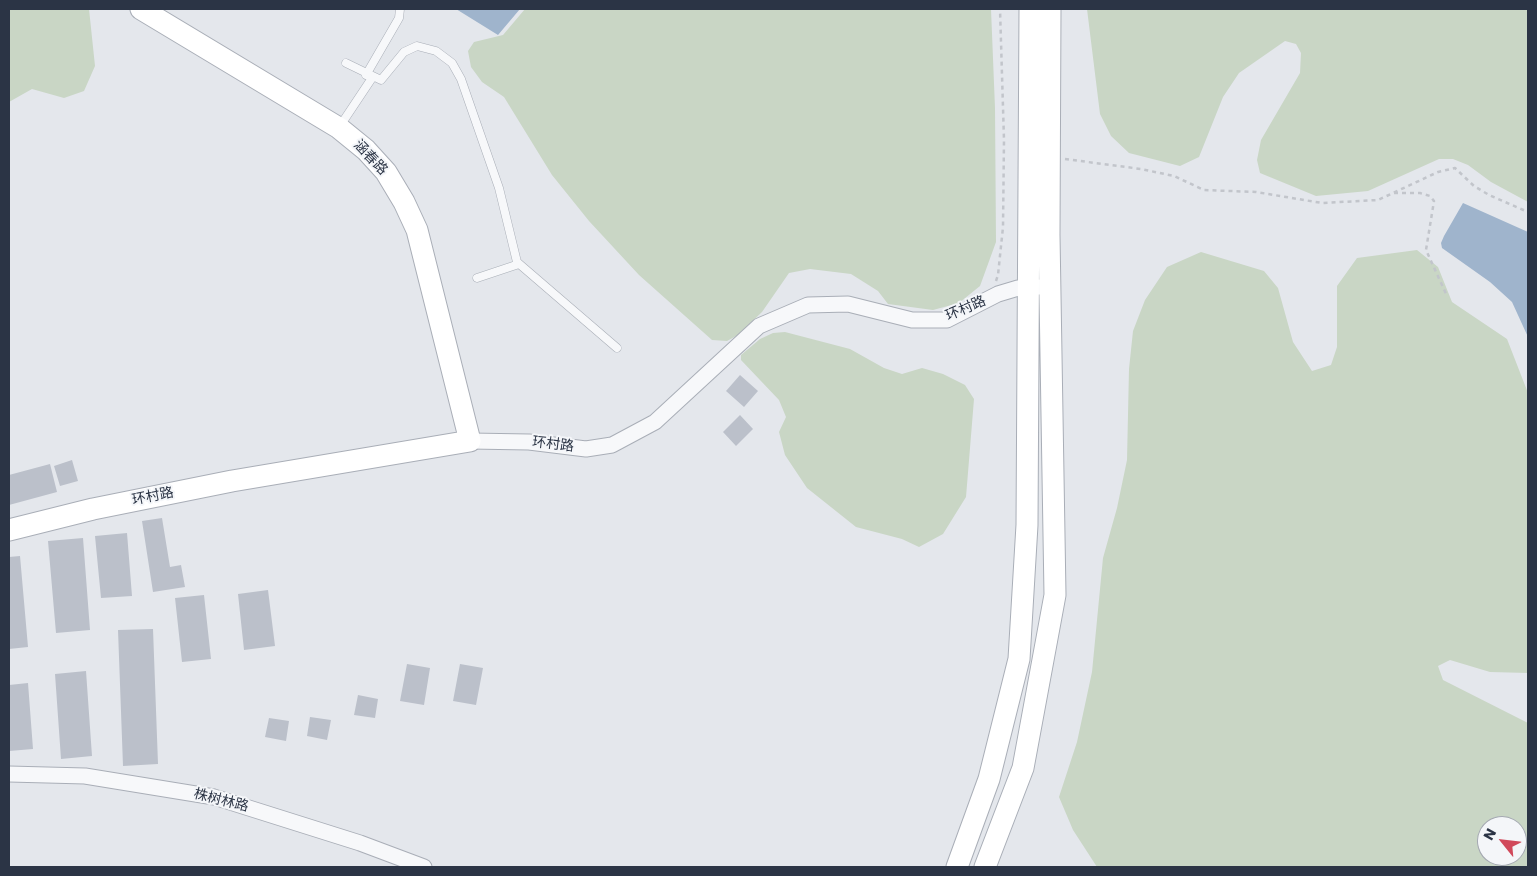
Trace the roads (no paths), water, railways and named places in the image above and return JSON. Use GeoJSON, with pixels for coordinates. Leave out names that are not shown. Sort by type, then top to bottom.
{"type":"FeatureCollection","features":[{"type":"Feature","properties":{"kind":"main road","name":"涵春路"},"geometry":{"type":"LineString","coordinates":[[142,9],[339,128],[366,150],[386,172],[404,202],[417,230],[470,441]]}},
{"type":"Feature","properties":{"kind":"main road"},"geometry":{"type":"LineString","coordinates":[[957,867],[988,779],[1019,659],[1027,525],[1030,9]]}},
{"type":"Feature","properties":{"kind":"main road"},"geometry":{"type":"LineString","coordinates":[[985,867],[1023,768],[1054,595],[1049,160],[1050,9]]}},
{"type":"Feature","properties":{"kind":"main road","name":"环村路"},"geometry":{"type":"LineString","coordinates":[[9,530],[93,508],[223,483],[470,441]]}},
{"type":"Feature","properties":{"kind":"street","name":"环村路"},"geometry":{"type":"LineString","coordinates":[[470,441],[529,442],[586,450],[612,445],[655,422],[759,326],[808,305],[848,304],[912,320],[947,320],[998,294],[1029,287],[1050,287]]}},
{"type":"Feature","properties":{"kind":"street","name":"株树林路"},"geometry":{"type":"LineString","coordinates":[[9,774],[85,776],[214,797],[360,843],[424,867]]}},
{"type":"Feature","properties":{"kind":"lane"},"geometry":{"type":"LineString","coordinates":[[339,128],[399,18],[400,9]]}},
{"type":"Feature","properties":{"kind":"lane"},"geometry":{"type":"LineString","coordinates":[[346,63],[380,80],[404,52],[417,46],[436,51],[452,63],[461,79],[499,188],[514,255],[519,264],[617,348]]}},
{"type":"Feature","properties":{"kind":"lane"},"geometry":{"type":"LineString","coordinates":[[477,278],[519,264]]}},
{"type":"Feature","properties":{"kind":"water"},"geometry":{"type":"Polygon","coordinates":[[[456,9],[520,9],[498,35],[456,9]]]}},
{"type":"Feature","properties":{"kind":"water"},"geometry":{"type":"Polygon","coordinates":[[[1463,203],[1528,232],[1528,337],[1512,302],[1490,282],[1442,248],[1441,243],[1444,236],[1463,203]]]}}]}
